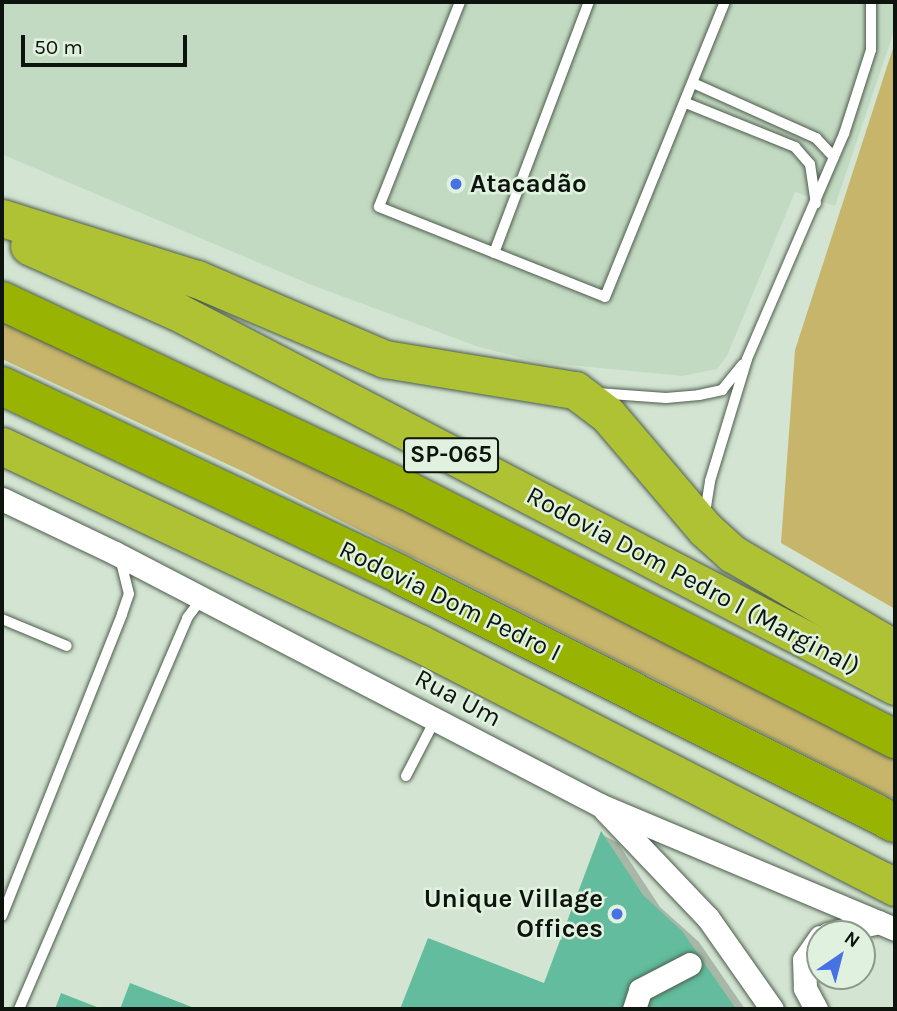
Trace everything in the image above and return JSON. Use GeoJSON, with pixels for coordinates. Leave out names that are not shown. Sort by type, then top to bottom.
{"type":"FeatureCollection","features":[{"type":"Feature","properties":{"kind":"highway"},"geometry":{"type":"LineString","coordinates":[[2,218],[197,279],[386,359],[575,390],[608,415],[705,529],[733,554],[895,649]]}},
{"type":"Feature","properties":{"kind":"highway","name":"Rodovia Dom Pedro I (Marginal)"},"geometry":{"type":"LineString","coordinates":[[2,235],[176,311],[895,686]]}},
{"type":"Feature","properties":{"kind":"highway","name":"SP-065"},"geometry":{"type":"LineString","coordinates":[[2,301],[405,490],[895,738]]}},
{"type":"Feature","properties":{"kind":"highway","name":"Rodovia Dom Pedro I"},"geometry":{"type":"LineString","coordinates":[[2,386],[401,575],[895,823]]}},
{"type":"Feature","properties":{"kind":"highway"},"geometry":{"type":"LineString","coordinates":[[2,446],[419,643],[895,887]]}},
{"type":"Feature","properties":{"kind":"street","name":"Rua Um"},"geometry":{"type":"LineString","coordinates":[[2,499],[115,553],[600,805],[888,925]]}},
{"type":"Feature","properties":{"kind":"street"},"geometry":{"type":"LineString","coordinates":[[600,805],[708,918],[772,1009]]}},
{"type":"Feature","properties":{"kind":"street"},"geometry":{"type":"LineString","coordinates":[[806,957],[806,990]]}},
{"type":"Feature","properties":{"kind":"street"},"geometry":{"type":"LineString","coordinates":[[634,1009],[640,990],[690,964]]}},
{"type":"Feature","properties":{"kind":"street"},"geometry":{"type":"LineString","coordinates":[[806,990],[816,1009]]}},
{"type":"Feature","properties":{"kind":"lane"},"geometry":{"type":"LineString","coordinates":[[460,2],[379,207],[605,297],[726,2]]}},
{"type":"Feature","properties":{"kind":"lane"},"geometry":{"type":"LineString","coordinates":[[494,253],[589,2]]}},
{"type":"Feature","properties":{"kind":"lane"},"geometry":{"type":"LineString","coordinates":[[705,529],[710,481],[747,359],[816,206],[871,50],[871,2]]}},
{"type":"Feature","properties":{"kind":"lane"},"geometry":{"type":"LineString","coordinates":[[693,83],[816,138],[834,157]]}},
{"type":"Feature","properties":{"kind":"lane"},"geometry":{"type":"LineString","coordinates":[[686,103],[795,147],[810,164],[816,206]]}},
{"type":"Feature","properties":{"kind":"lane"},"geometry":{"type":"LineString","coordinates":[[575,390],[666,398],[699,395],[722,390],[747,359]]}},
{"type":"Feature","properties":{"kind":"lane"},"geometry":{"type":"LineString","coordinates":[[2,916],[129,594],[125,567],[115,553]]}},
{"type":"Feature","properties":{"kind":"lane"},"geometry":{"type":"LineString","coordinates":[[19,1009],[187,618],[202,598]]}},
{"type":"Feature","properties":{"kind":"lane"},"geometry":{"type":"LineString","coordinates":[[2,619],[67,646]]}},
{"type":"Feature","properties":{"kind":"lane"},"geometry":{"type":"LineString","coordinates":[[405,776],[436,718]]}},
{"type":"Feature","properties":{"kind":"shaded area","name":"Atacadão"},"geometry":{"type":"Polygon","coordinates":[[[2,2],[895,2],[895,28],[835,206],[795,192],[727,356],[717,369],[682,376],[538,362],[479,347],[309,284],[2,154],[2,2]]]}},
{"type":"Feature","properties":{"kind":"shaded area"},"geometry":{"type":"Polygon","coordinates":[[[895,42],[895,609],[781,543],[795,350],[895,42]]]}},
{"type":"Feature","properties":{"kind":"shaded area"},"geometry":{"type":"Polygon","coordinates":[[[2,316],[261,437],[895,758],[895,800],[244,472],[2,359],[2,316]]]}},
{"type":"Feature","properties":{"kind":"building","name":"Unique Village Offices"},"geometry":{"type":"Polygon","coordinates":[[[601,831],[643,895],[682,931],[736,1009],[400,1009],[428,938],[544,983],[601,831]]]}},
{"type":"Feature","properties":{"kind":"building"},"geometry":{"type":"Polygon","coordinates":[[[130,983],[197,1009],[120,1009],[130,983]]]}},
{"type":"Feature","properties":{"kind":"building"},"geometry":{"type":"Polygon","coordinates":[[[61,993],[102,1009],[55,1009],[61,993]]]}},
{"type":"Feature","properties":{"kind":"place","name":"Atacadão"},"geometry":{"type":"Point","coordinates":[456,184]}},
{"type":"Feature","properties":{"kind":"place","name":"Unique Village Offices"},"geometry":{"type":"Point","coordinates":[617,914]}}]}
